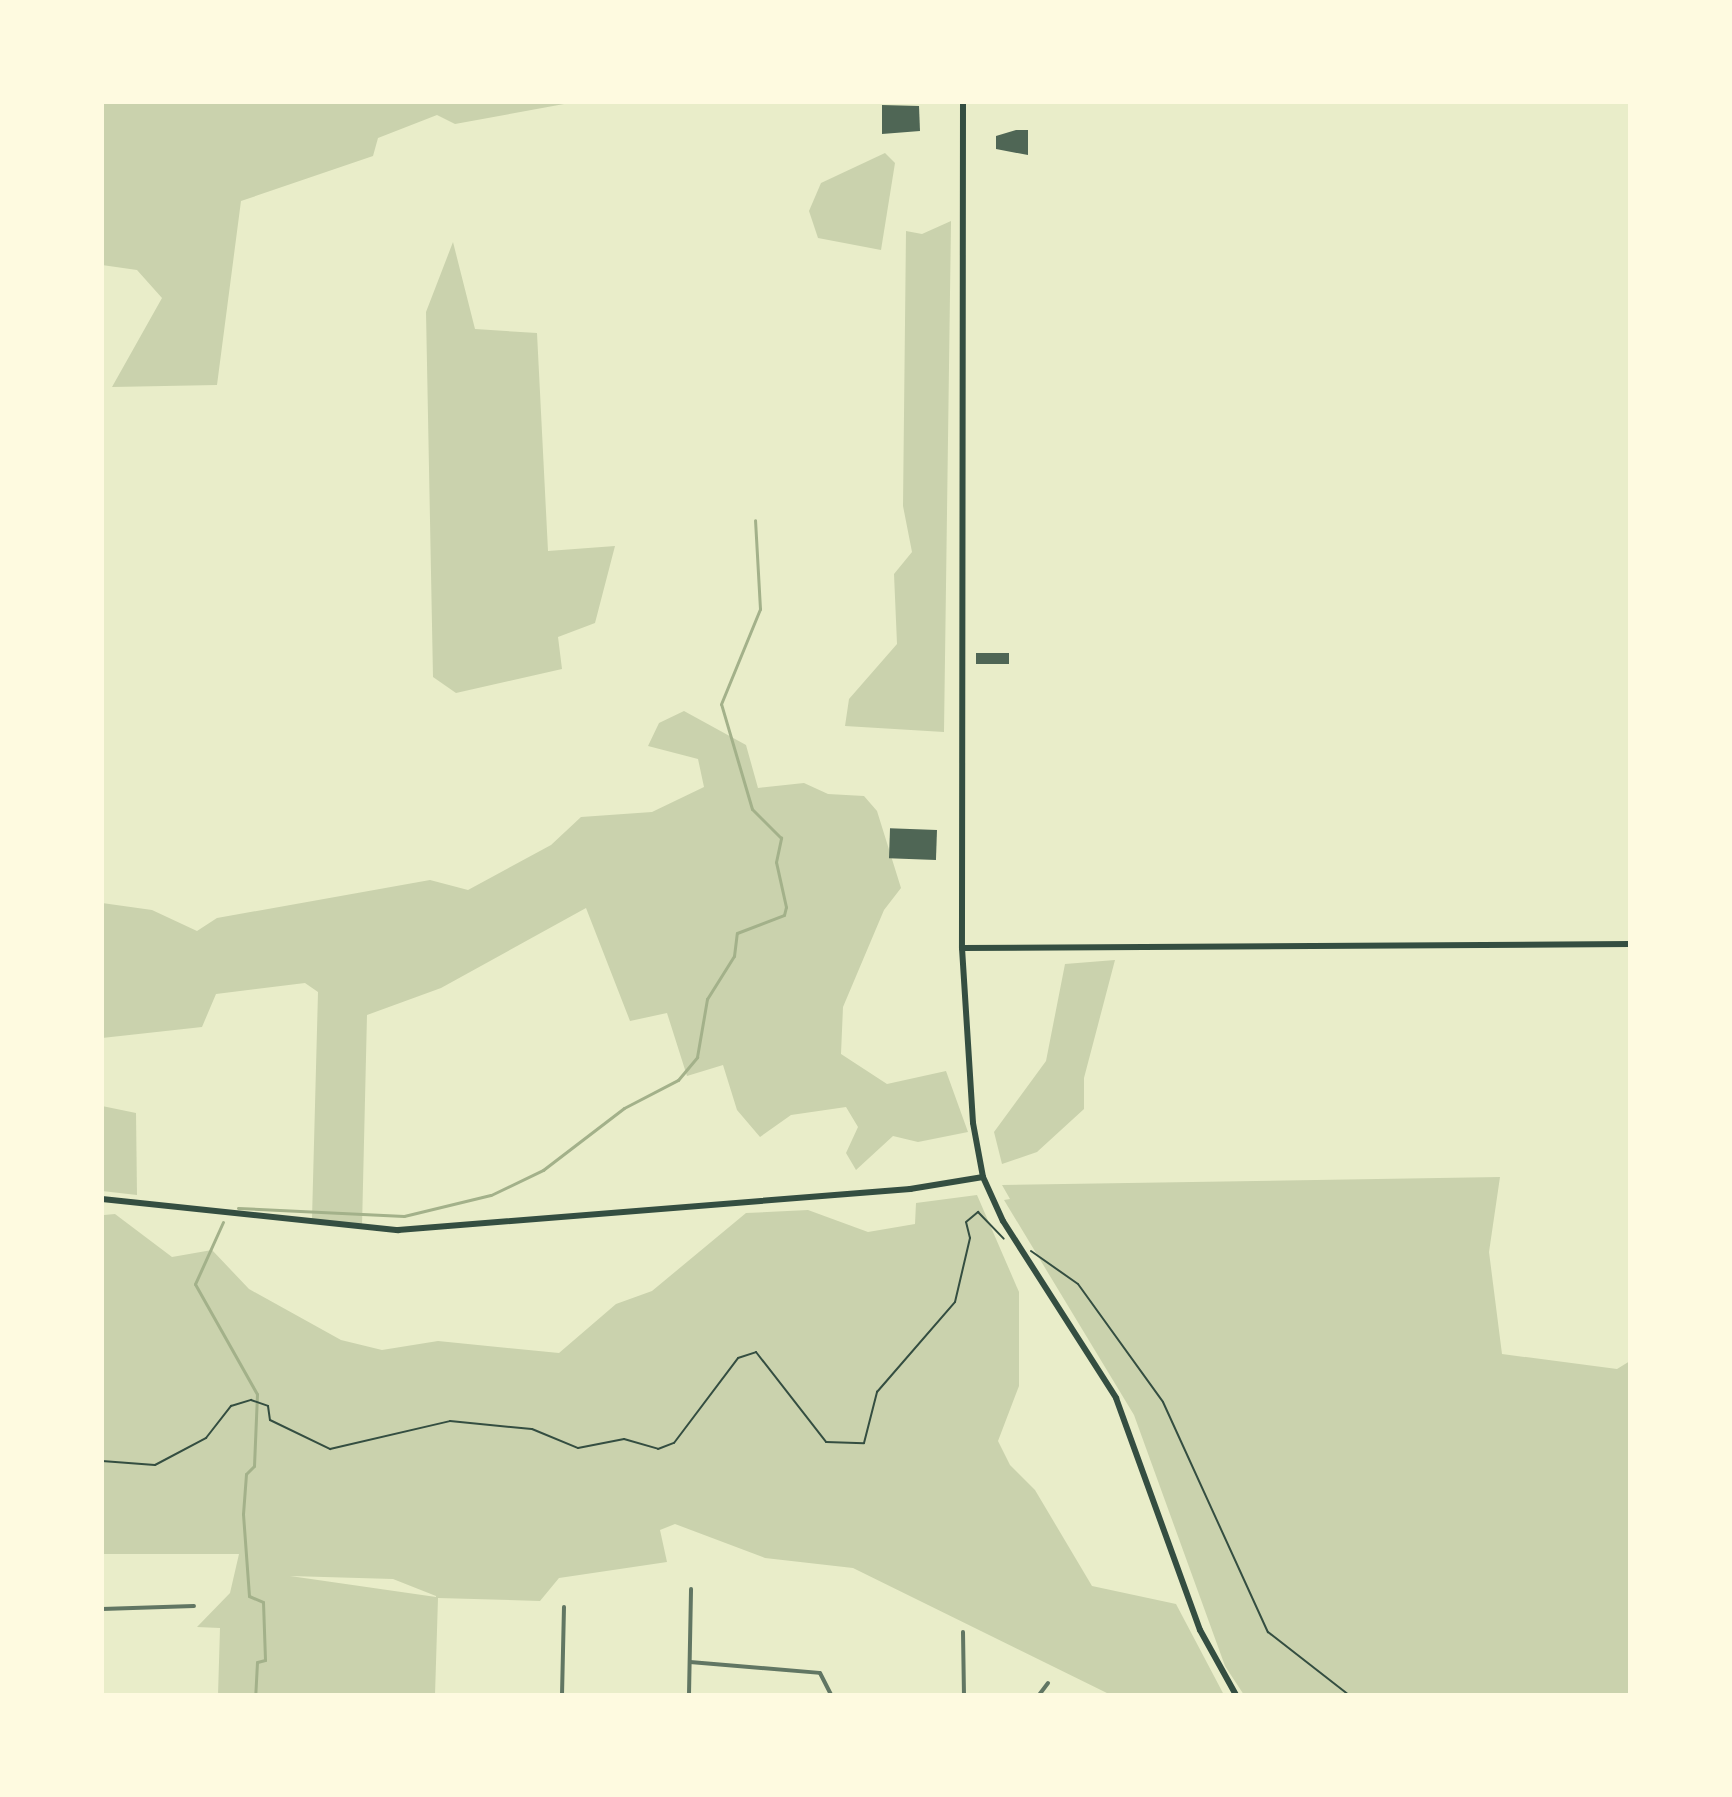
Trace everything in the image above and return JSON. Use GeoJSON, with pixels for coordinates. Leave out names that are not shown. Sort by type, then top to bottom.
{"type":"FeatureCollection","features":[{"type":"Feature","properties":{"kind":"main road"},"geometry":{"type":"LineString","coordinates":[[963,102],[962,948],[966,1070],[983,1177],[1003,1221],[1116,1398],[1200,1630],[1236,1695]]}},
{"type":"Feature","properties":{"kind":"main road"},"geometry":{"type":"LineString","coordinates":[[962,948],[1630,944]]}},
{"type":"Feature","properties":{"kind":"main road"},"geometry":{"type":"LineString","coordinates":[[102,1199],[398,1230],[983,1177]]}},
{"type":"Feature","properties":{"kind":"street"},"geometry":{"type":"LineString","coordinates":[[689,1695],[691,1589]]}},
{"type":"Feature","properties":{"kind":"street"},"geometry":{"type":"LineString","coordinates":[[102,1609],[194,1606]]}},
{"type":"Feature","properties":{"kind":"street"},"geometry":{"type":"LineString","coordinates":[[562,1695],[564,1607]]}},
{"type":"Feature","properties":{"kind":"street"},"geometry":{"type":"LineString","coordinates":[[963,1632],[964,1695]]}},
{"type":"Feature","properties":{"kind":"street"},"geometry":{"type":"LineString","coordinates":[[690,1662],[827,1677],[831,1695]]}},
{"type":"Feature","properties":{"kind":"street"},"geometry":{"type":"LineString","coordinates":[[1039,1695],[1048,1683]]}},
{"type":"Feature","properties":{"kind":"path"},"geometry":{"type":"LineString","coordinates":[[102,1461],[155,1465],[206,1438],[231,1406],[251,1400],[268,1406],[270,1420],[330,1449],[450,1421],[532,1429],[578,1448],[624,1439],[658,1449],[674,1443],[738,1358],[756,1352],[826,1442],[864,1443],[877,1392],[955,1302],[952,1291],[970,1238],[966,1222],[978,1212],[1009,1240]]}},
{"type":"Feature","properties":{"kind":"path"},"geometry":{"type":"LineString","coordinates":[[1028,1249],[1078,1284],[1163,1402],[1268,1632],[1349,1695]]}},
{"type":"Feature","properties":{"kind":"green space"},"geometry":{"type":"Polygon","coordinates":[[[102,102],[575,102],[455,124],[437,115],[378,138],[373,156],[241,201],[217,385],[112,387],[162,298],[137,270],[102,265],[102,102]]]}},
{"type":"Feature","properties":{"kind":"green space"},"geometry":{"type":"Polygon","coordinates":[[[885,153],[895,163],[881,250],[818,238],[809,211],[821,183],[885,153]]]}},
{"type":"Feature","properties":{"kind":"green space"},"geometry":{"type":"Polygon","coordinates":[[[951,221],[944,732],[845,726],[849,699],[897,644],[894,574],[912,552],[903,506],[906,231],[922,234],[951,221]]]}},
{"type":"Feature","properties":{"kind":"green space"},"geometry":{"type":"Polygon","coordinates":[[[453,242],[475,329],[537,333],[548,551],[615,546],[595,623],[558,637],[562,669],[456,693],[433,677],[426,312],[453,242]]]}},
{"type":"Feature","properties":{"kind":"green space"},"geometry":{"type":"Polygon","coordinates":[[[684,711],[746,745],[758,788],[804,783],[828,794],[864,796],[877,811],[901,888],[884,910],[843,1007],[841,1054],[887,1084],[946,1071],[968,1132],[918,1142],[893,1136],[856,1170],[846,1153],[858,1127],[846,1107],[791,1115],[760,1137],[737,1110],[723,1065],[687,1076],[667,1013],[630,1021],[586,908],[441,988],[367,1015],[362,1227],[312,1219],[318,992],[305,983],[216,994],[202,1027],[102,1038],[102,903],[152,910],[197,931],[217,918],[430,880],[468,890],[551,845],[581,817],[652,812],[704,787],[698,759],[648,746],[659,723],[684,711]]]}},
{"type":"Feature","properties":{"kind":"green space"},"geometry":{"type":"Polygon","coordinates":[[[1115,960],[1084,1078],[1084,1109],[1037,1152],[1002,1164],[994,1132],[1046,1061],[1065,964],[1115,960]]]}},
{"type":"Feature","properties":{"kind":"green space"},"geometry":{"type":"Polygon","coordinates":[[[102,1106],[136,1113],[137,1195],[102,1191],[102,1106]]]}},
{"type":"Feature","properties":{"kind":"green space"},"geometry":{"type":"Polygon","coordinates":[[[1500,1177],[1489,1252],[1502,1354],[1617,1369],[1630,1361],[1630,1695],[1244,1695],[1225,1666],[1134,1415],[1004,1200],[1010,1199],[1002,1185],[1500,1177]]]}},
{"type":"Feature","properties":{"kind":"green space"},"geometry":{"type":"Polygon","coordinates":[[[977,1195],[1019,1292],[1019,1386],[998,1441],[1010,1465],[1035,1490],[1092,1586],[1176,1604],[1224,1695],[1111,1695],[853,1568],[765,1558],[675,1524],[660,1530],[667,1562],[559,1578],[540,1601],[438,1598],[435,1695],[218,1695],[220,1628],[197,1627],[230,1593],[239,1554],[102,1554],[104,1215],[115,1214],[172,1257],[212,1250],[249,1289],[341,1340],[382,1350],[438,1341],[559,1353],[616,1304],[652,1291],[746,1213],[808,1210],[868,1232],[915,1224],[916,1203],[977,1195]],[[290,1576],[436,1597],[393,1579],[290,1576]]]}},
{"type":"Feature","properties":{"kind":"building"},"geometry":{"type":"Polygon","coordinates":[[[882,105],[919,106],[920,131],[882,134],[882,105]]]}},
{"type":"Feature","properties":{"kind":"building"},"geometry":{"type":"Polygon","coordinates":[[[1028,130],[1028,155],[996,149],[996,136],[1028,130]]]}},
{"type":"Feature","properties":{"kind":"building"},"geometry":{"type":"Polygon","coordinates":[[[976,653],[1009,653],[1009,664],[976,664],[976,653]]]}},
{"type":"Feature","properties":{"kind":"building"},"geometry":{"type":"Polygon","coordinates":[[[890,828],[937,830],[936,860],[889,858],[890,828]]]}},
{"type":"Feature","properties":{"kind":"waterway"},"geometry":{"type":"LineString","coordinates":[[238,1208],[404,1216],[491,1195],[543,1170],[624,1108],[678,1080],[697,1057],[707,999],[734,956],[737,933],[784,915],[786,907],[776,862],[781,838],[752,809],[721,704],[760,609],[755,520]]}},
{"type":"Feature","properties":{"kind":"waterway"},"geometry":{"type":"LineString","coordinates":[[223,1222],[195,1284],[257,1394],[254,1466],[246,1474],[243,1514],[249,1596],[263,1602],[265,1660],[257,1662],[255,1695]]}}]}
